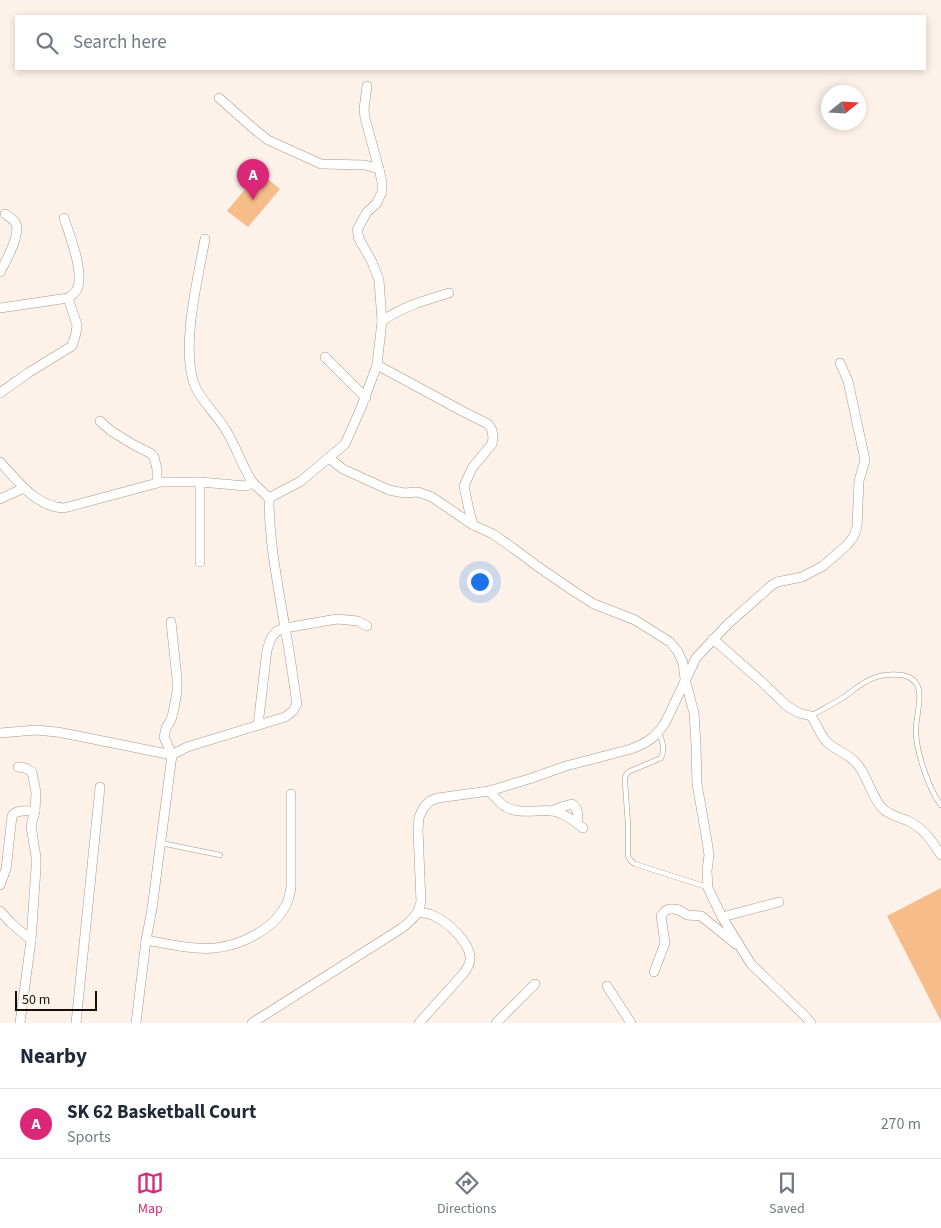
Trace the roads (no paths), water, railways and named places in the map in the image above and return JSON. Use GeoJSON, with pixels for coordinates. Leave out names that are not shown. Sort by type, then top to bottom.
{"type":"FeatureCollection","features":[{"type":"Feature","properties":{"kind":"street"},"geometry":{"type":"LineString","coordinates":[[269,498],[300,481],[345,444],[366,398],[377,365],[382,321],[378,280],[372,262],[358,237],[357,230],[367,212],[376,204],[382,192],[382,182],[365,118],[364,109],[367,86]]}},
{"type":"Feature","properties":{"kind":"street"},"geometry":{"type":"LineString","coordinates":[[219,98],[268,140],[321,164],[365,165],[379,169]]}},
{"type":"Feature","properties":{"kind":"street"},"geometry":{"type":"LineString","coordinates":[[0,272],[12,250],[17,229],[16,222],[5,214]]}},
{"type":"Feature","properties":{"kind":"street"},"geometry":{"type":"LineString","coordinates":[[0,308],[68,298],[78,289],[80,279],[79,267],[64,218]]}},
{"type":"Feature","properties":{"kind":"street"},"geometry":{"type":"LineString","coordinates":[[0,732],[36,730],[57,732],[172,755],[188,747],[285,717],[293,711],[297,704],[278,586],[269,498],[253,483],[228,433],[197,390],[190,372],[188,361],[192,308],[205,239]]}},
{"type":"Feature","properties":{"kind":"street"},"geometry":{"type":"LineString","coordinates":[[382,321],[412,304],[449,293]]}},
{"type":"Feature","properties":{"kind":"street"},"geometry":{"type":"LineString","coordinates":[[0,393],[72,346],[77,325],[68,298]]}},
{"type":"Feature","properties":{"kind":"street"},"geometry":{"type":"LineString","coordinates":[[325,357],[366,398]]}},
{"type":"Feature","properties":{"kind":"street"},"geometry":{"type":"LineString","coordinates":[[252,1023],[412,920],[418,912],[421,902],[419,817],[424,807],[430,801],[438,798],[489,791],[566,766],[642,745],[651,740],[665,723],[696,658],[728,624],[772,585],[777,582],[802,577],[823,566],[847,545],[854,536],[857,526],[859,482],[866,460],[848,381],[840,363]]}},
{"type":"Feature","properties":{"kind":"street"},"geometry":{"type":"LineString","coordinates":[[377,365],[488,424],[492,430],[492,444],[472,468],[464,486],[473,525]]}},
{"type":"Feature","properties":{"kind":"street"},"geometry":{"type":"LineString","coordinates":[[100,421],[111,431],[154,457],[158,483]]}},
{"type":"Feature","properties":{"kind":"street"},"geometry":{"type":"LineString","coordinates":[[329,458],[343,469],[389,490],[404,493],[418,492],[432,497],[473,525],[492,534],[513,548],[574,592],[594,604],[635,620],[670,642],[678,652],[683,663],[694,714],[697,784],[708,848],[708,888],[722,917],[751,964],[810,1023]]}},
{"type":"Feature","properties":{"kind":"street"},"geometry":{"type":"LineString","coordinates":[[0,462],[36,498],[44,504],[56,508],[64,508],[172,481],[246,486],[253,483]]}},
{"type":"Feature","properties":{"kind":"street"},"geometry":{"type":"LineString","coordinates":[[200,482],[200,562]]}},
{"type":"Feature","properties":{"kind":"street"},"geometry":{"type":"LineString","coordinates":[[0,499],[24,488]]}},
{"type":"Feature","properties":{"kind":"street"},"geometry":{"type":"LineString","coordinates":[[258,725],[268,650],[271,638],[277,631],[337,619],[358,621],[367,626]]}},
{"type":"Feature","properties":{"kind":"street"},"geometry":{"type":"LineString","coordinates":[[136,1023],[172,755],[164,737],[166,728],[171,720],[177,692],[171,622]]}},
{"type":"Feature","properties":{"kind":"street"},"geometry":{"type":"LineString","coordinates":[[713,639],[787,706],[810,716],[827,742],[857,764],[874,797],[884,810],[919,827],[931,839],[941,855]]}},
{"type":"Feature","properties":{"kind":"street"},"geometry":{"type":"LineString","coordinates":[[18,767],[32,772],[36,792],[35,811],[31,826],[36,857],[32,940],[20,1023]]}},
{"type":"Feature","properties":{"kind":"street"},"geometry":{"type":"LineString","coordinates":[[76,1023],[100,787]]}},
{"type":"Feature","properties":{"kind":"street"},"geometry":{"type":"LineString","coordinates":[[489,791],[506,807],[514,810],[552,811],[563,815],[580,826],[577,810],[572,804],[552,811]]}},
{"type":"Feature","properties":{"kind":"street"},"geometry":{"type":"LineString","coordinates":[[146,940],[190,947],[214,948],[228,946],[250,938],[280,915],[288,902],[291,888],[291,794]]}},
{"type":"Feature","properties":{"kind":"street"},"geometry":{"type":"LineString","coordinates":[[0,885],[6,869],[12,816],[18,811],[35,811]]}},
{"type":"Feature","properties":{"kind":"street"},"geometry":{"type":"LineString","coordinates":[[722,917],[779,902]]}},
{"type":"Feature","properties":{"kind":"street"},"geometry":{"type":"LineString","coordinates":[[654,972],[665,943],[662,916],[669,909],[679,910],[687,915],[701,916],[741,947]]}},
{"type":"Feature","properties":{"kind":"street"},"geometry":{"type":"LineString","coordinates":[[0,911],[11,923],[32,940]]}},
{"type":"Feature","properties":{"kind":"street"},"geometry":{"type":"LineString","coordinates":[[418,912],[433,915],[445,923],[462,938],[470,957],[469,966],[463,974],[419,1023]]}},
{"type":"Feature","properties":{"kind":"street"},"geometry":{"type":"LineString","coordinates":[[496,1023],[535,984]]}},
{"type":"Feature","properties":{"kind":"street"},"geometry":{"type":"LineString","coordinates":[[606,986],[631,1023]]}},
{"type":"Feature","properties":{"kind":"lane"},"geometry":{"type":"LineString","coordinates":[[810,716],[844,697],[857,686],[878,676],[889,674],[908,676],[919,687],[920,695],[916,717],[916,734],[919,752],[932,792],[941,805]]}},
{"type":"Feature","properties":{"kind":"lane"},"geometry":{"type":"LineString","coordinates":[[658,733],[663,746],[661,758],[628,772],[625,777],[628,856],[635,864],[708,888]]}},
{"type":"Feature","properties":{"kind":"lane"},"geometry":{"type":"LineString","coordinates":[[161,843],[220,855]]}},
{"type":"Feature","properties":{"kind":"place","name":"SK 62 Basketball Court"},"geometry":{"type":"Point","coordinates":[253,200]}}]}
